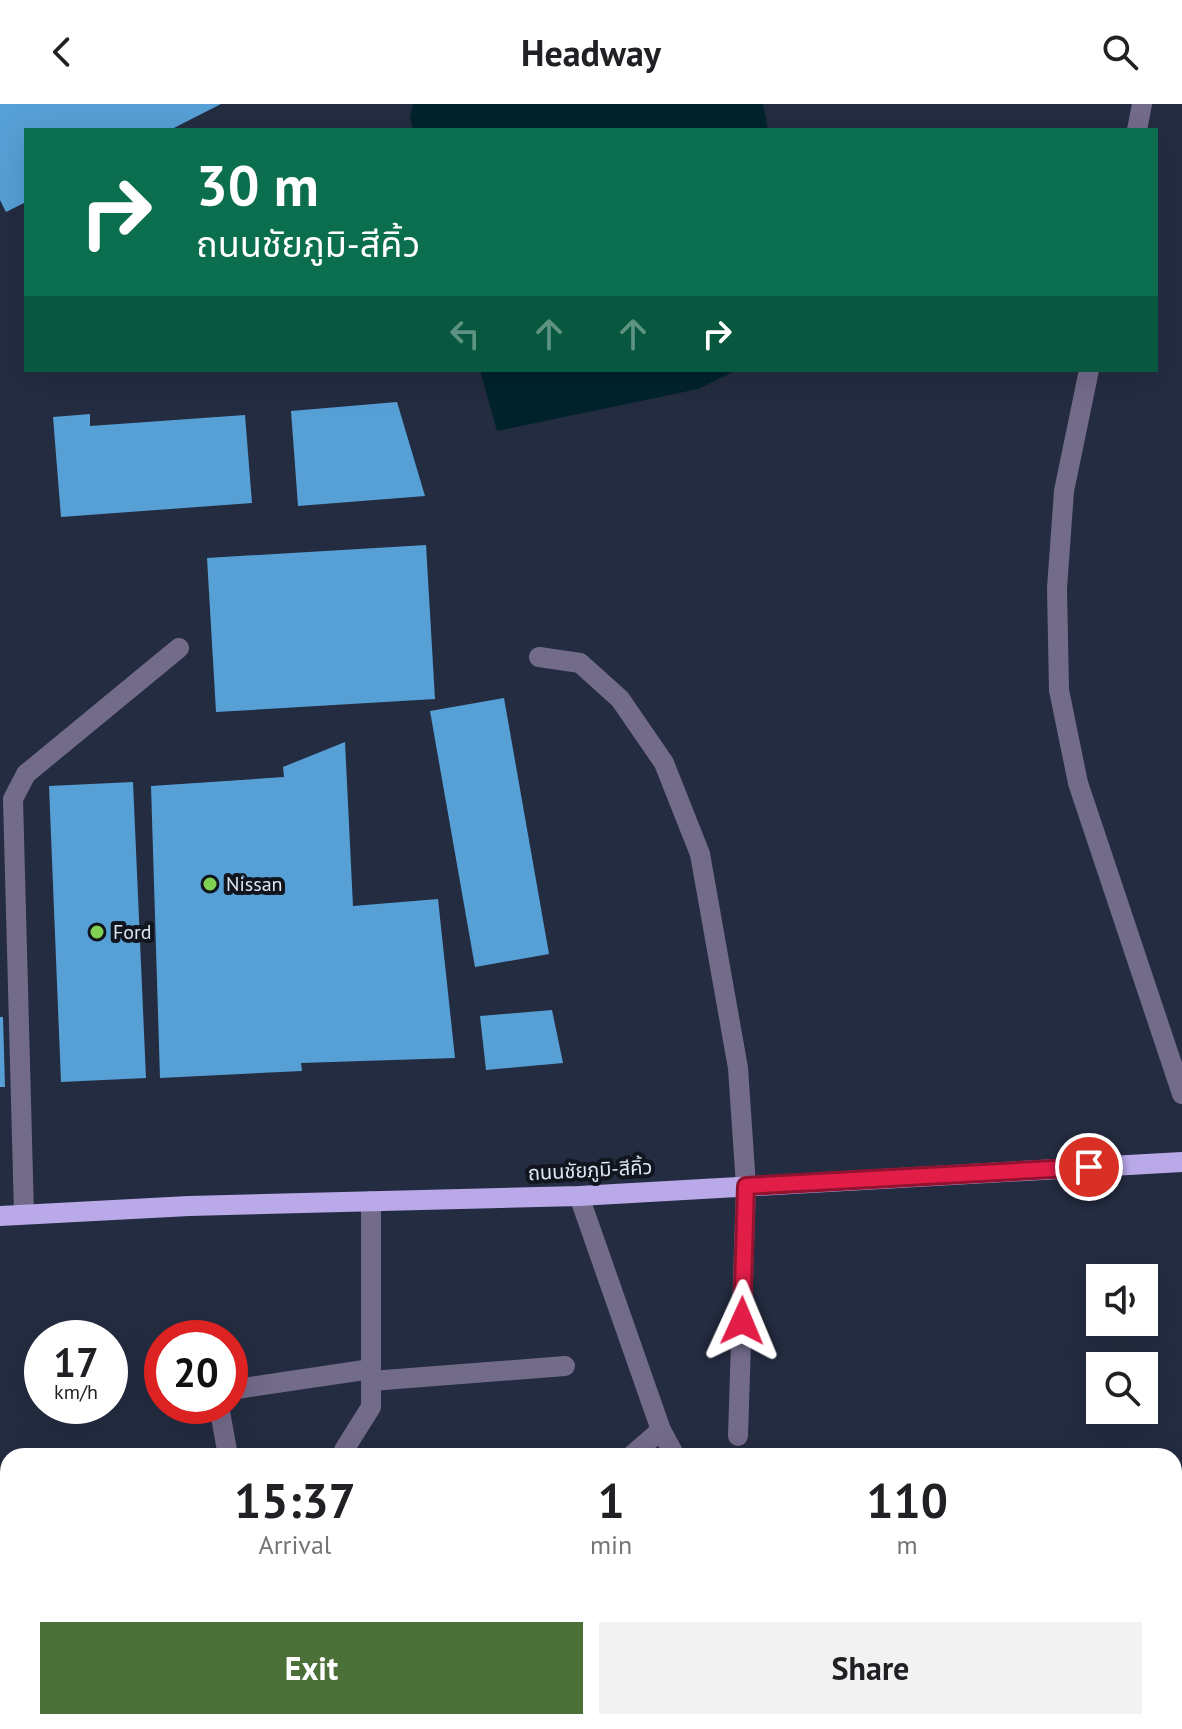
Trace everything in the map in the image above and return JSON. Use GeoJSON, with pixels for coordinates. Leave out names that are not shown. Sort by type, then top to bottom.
{"type":"FeatureCollection","features":[{"type":"Feature","properties":{"kind":"main road","name":"ถนนชัยภูมิ-สีคิ้ว"},"geometry":{"type":"LineString","coordinates":[[0,1216],[579,1196],[1182,1162]]}},
{"type":"Feature","properties":{"kind":"street"},"geometry":{"type":"LineString","coordinates":[[1137,128],[1142,104]]}},
{"type":"Feature","properties":{"kind":"street"},"geometry":{"type":"LineString","coordinates":[[1089,372],[1064,491],[1057,588],[1059,690],[1078,783],[1182,1094]]}},
{"type":"Feature","properties":{"kind":"street"},"geometry":{"type":"LineString","coordinates":[[24,1214],[13,799],[26,774],[179,648]]}},
{"type":"Feature","properties":{"kind":"street"},"geometry":{"type":"LineString","coordinates":[[539,657],[580,663],[620,699],[664,763],[700,854],[738,1068],[746,1186],[738,1436]]}},
{"type":"Feature","properties":{"kind":"street"},"geometry":{"type":"LineString","coordinates":[[579,1196],[661,1430],[671,1448]]}},
{"type":"Feature","properties":{"kind":"street"},"geometry":{"type":"LineString","coordinates":[[345,1448],[371,1407],[371,1201]]}},
{"type":"Feature","properties":{"kind":"street"},"geometry":{"type":"LineString","coordinates":[[248,1388],[371,1375],[565,1366]]}},
{"type":"Feature","properties":{"kind":"street"},"geometry":{"type":"LineString","coordinates":[[222,1424],[227,1448]]}},
{"type":"Feature","properties":{"kind":"street"},"geometry":{"type":"LineString","coordinates":[[640,1448],[661,1430]]}},
{"type":"Feature","properties":{"kind":"shaded area"},"geometry":{"type":"Polygon","coordinates":[[[413,104],[763,104],[768,128],[412,128],[410,118],[413,104]]]}},
{"type":"Feature","properties":{"kind":"shaded area"},"geometry":{"type":"Polygon","coordinates":[[[481,372],[733,372],[698,389],[497,431],[481,372]]]}},
{"type":"Feature","properties":{"kind":"building"},"geometry":{"type":"Polygon","coordinates":[[[0,104],[221,104],[174,128],[24,128],[24,203],[6,212],[0,200],[0,104]]]}},
{"type":"Feature","properties":{"kind":"building"},"geometry":{"type":"Polygon","coordinates":[[[397,402],[425,496],[298,506],[291,411],[397,402]]]}},
{"type":"Feature","properties":{"kind":"building"},"geometry":{"type":"Polygon","coordinates":[[[90,414],[90,426],[245,415],[252,503],[61,517],[53,417],[90,414]]]}},
{"type":"Feature","properties":{"kind":"building"},"geometry":{"type":"Polygon","coordinates":[[[426,545],[435,699],[216,712],[207,558],[426,545]]]}},
{"type":"Feature","properties":{"kind":"building"},"geometry":{"type":"Polygon","coordinates":[[[504,698],[549,954],[475,967],[430,711],[504,698]]]}},
{"type":"Feature","properties":{"kind":"building"},"geometry":{"type":"Polygon","coordinates":[[[345,742],[353,906],[438,899],[455,1058],[301,1063],[302,1071],[160,1078],[151,786],[284,777],[283,767],[345,742]]]}},
{"type":"Feature","properties":{"kind":"building","name":"Ford"},"geometry":{"type":"Polygon","coordinates":[[[133,782],[146,1078],[61,1082],[49,786],[133,782]]]}},
{"type":"Feature","properties":{"kind":"building"},"geometry":{"type":"Polygon","coordinates":[[[552,1010],[563,1063],[486,1070],[480,1016],[552,1010]]]}},
{"type":"Feature","properties":{"kind":"building"},"geometry":{"type":"Polygon","coordinates":[[[0,1017],[3,1017],[5,1087],[0,1087],[0,1017]]]}},
{"type":"Feature","properties":{"kind":"place","name":"Nissan"},"geometry":{"type":"Point","coordinates":[210,884]}},
{"type":"Feature","properties":{"kind":"place","name":"Ford"},"geometry":{"type":"Point","coordinates":[97,932]}},
{"type":"Feature","properties":{"kind":"route"},"geometry":{"type":"LineString","coordinates":[[742,1321],[746,1186],[1089,1167]]}}]}
